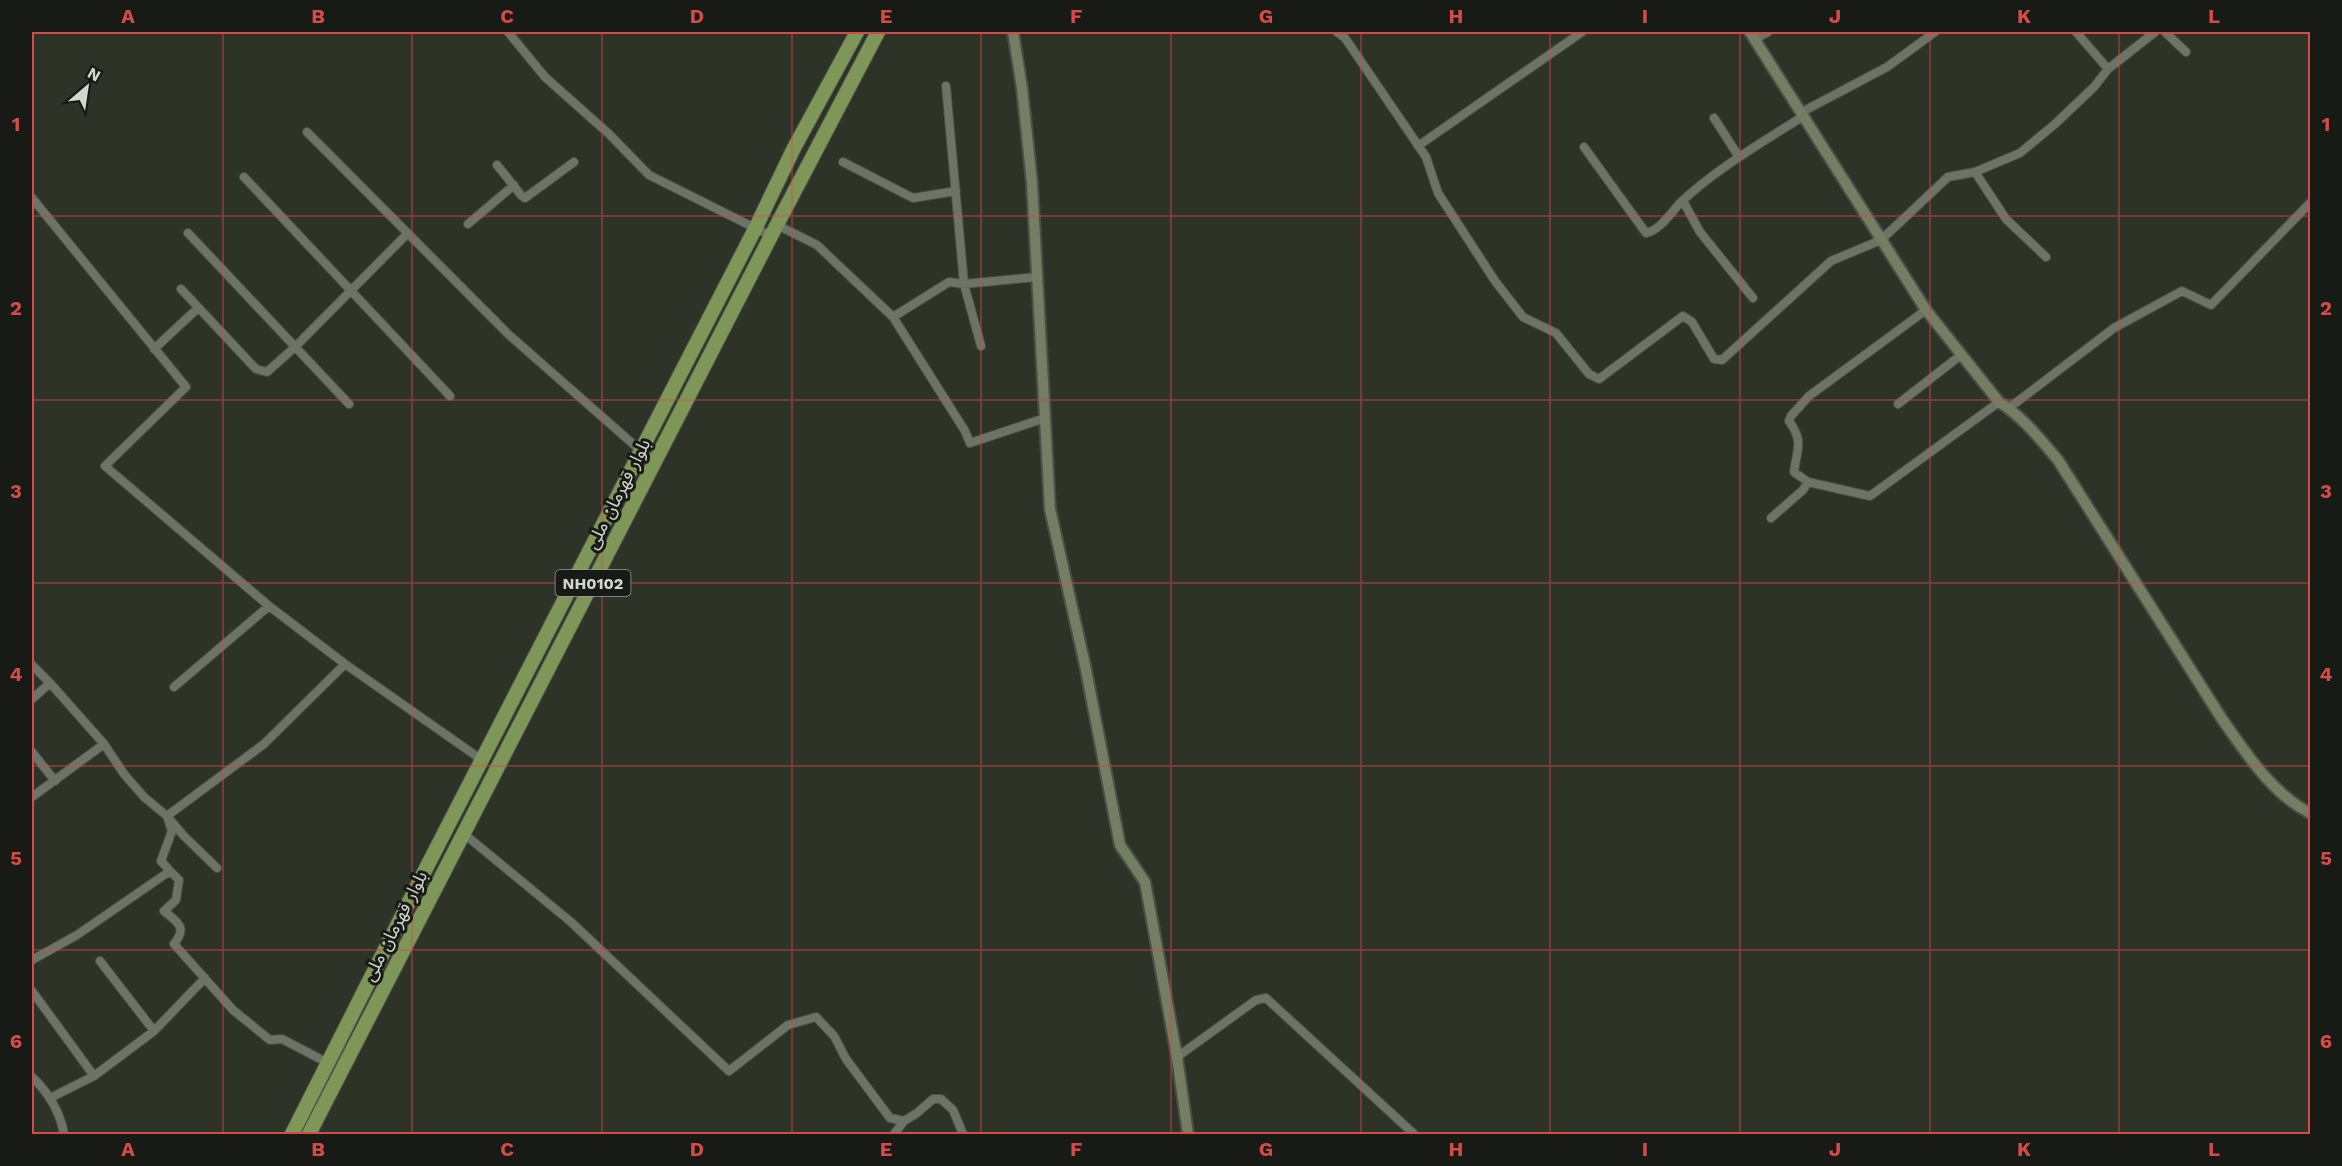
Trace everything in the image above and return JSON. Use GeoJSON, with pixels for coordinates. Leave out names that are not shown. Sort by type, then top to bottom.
{"type":"FeatureCollection","features":[{"type":"Feature","properties":{"kind":"highway","name":"بلوار قهرمان ملی"},"geometry":{"type":"LineString","coordinates":[[292,1134],[856,32]]}},
{"type":"Feature","properties":{"kind":"highway","name":"بلوار قهرمان ملی"},"geometry":{"type":"LineString","coordinates":[[309,1134],[878,32]]}},
{"type":"Feature","properties":{"kind":"street"},"geometry":{"type":"LineString","coordinates":[[508,32],[545,77],[609,134],[649,175],[755,229],[774,230],[817,245],[893,317],[965,431],[970,443],[1045,418]]}},
{"type":"Feature","properties":{"kind":"street"},"geometry":{"type":"LineString","coordinates":[[1013,32],[1022,88],[1032,183],[1050,509],[1085,665],[1120,845],[1145,882],[1177,1057],[1187,1134]]}},
{"type":"Feature","properties":{"kind":"street"},"geometry":{"type":"LineString","coordinates":[[1337,32],[1345,38],[1426,157],[1438,194],[1495,281],[1523,317],[1556,333],[1589,374],[1599,379],[1683,316],[1692,322],[1714,359],[1722,360],[1831,261],[1881,240],[1948,177],[1975,171],[2020,153],[2094,87],[2108,69],[2155,32]]}},
{"type":"Feature","properties":{"kind":"street"},"geometry":{"type":"LineString","coordinates":[[1419,146],[1582,32]]}},
{"type":"Feature","properties":{"kind":"street"},"geometry":{"type":"LineString","coordinates":[[1768,32],[1753,35],[1801,115],[1926,310],[1999,402],[2009,408],[2036,434],[2058,460],[2222,719],[2246,753],[2281,792],[2310,813]]}},
{"type":"Feature","properties":{"kind":"street"},"geometry":{"type":"LineString","coordinates":[[1584,147],[1646,233],[1653,232],[1683,201],[1739,157],[1801,115],[1887,67],[1935,32]]}},
{"type":"Feature","properties":{"kind":"street"},"geometry":{"type":"LineString","coordinates":[[2076,32],[2108,69]]}},
{"type":"Feature","properties":{"kind":"street"},"geometry":{"type":"LineString","coordinates":[[2165,32],[2186,52]]}},
{"type":"Feature","properties":{"kind":"street"},"geometry":{"type":"LineString","coordinates":[[946,86],[964,284],[981,346]]}},
{"type":"Feature","properties":{"kind":"street"},"geometry":{"type":"LineString","coordinates":[[1714,118],[1739,157]]}},
{"type":"Feature","properties":{"kind":"street"},"geometry":{"type":"LineString","coordinates":[[307,132],[508,334],[641,451],[656,461]]}},
{"type":"Feature","properties":{"kind":"street"},"geometry":{"type":"LineString","coordinates":[[497,165],[525,198],[574,162]]}},
{"type":"Feature","properties":{"kind":"street"},"geometry":{"type":"LineString","coordinates":[[843,162],[913,198],[956,191]]}},
{"type":"Feature","properties":{"kind":"street"},"geometry":{"type":"LineString","coordinates":[[1975,171],[2006,219],[2046,257]]}},
{"type":"Feature","properties":{"kind":"street"},"geometry":{"type":"LineString","coordinates":[[244,177],[450,396]]}},
{"type":"Feature","properties":{"kind":"street"},"geometry":{"type":"LineString","coordinates":[[468,224],[513,185]]}},
{"type":"Feature","properties":{"kind":"street"},"geometry":{"type":"LineString","coordinates":[[32,198],[186,387],[105,466],[269,606],[345,664],[482,760]]}},
{"type":"Feature","properties":{"kind":"street"},"geometry":{"type":"LineString","coordinates":[[1683,201],[1700,232],[1753,298]]}},
{"type":"Feature","properties":{"kind":"street"},"geometry":{"type":"LineString","coordinates":[[2009,408],[2114,328],[2182,291],[2211,305],[2310,203]]}},
{"type":"Feature","properties":{"kind":"street"},"geometry":{"type":"LineString","coordinates":[[181,289],[256,369],[267,372],[295,348],[408,233]]}},
{"type":"Feature","properties":{"kind":"street"},"geometry":{"type":"LineString","coordinates":[[188,234],[349,404]]}},
{"type":"Feature","properties":{"kind":"street"},"geometry":{"type":"LineString","coordinates":[[893,317],[949,282],[964,284],[1036,277]]}},
{"type":"Feature","properties":{"kind":"street"},"geometry":{"type":"LineString","coordinates":[[154,349],[198,308]]}},
{"type":"Feature","properties":{"kind":"street"},"geometry":{"type":"LineString","coordinates":[[1926,310],[1809,396],[1791,417],[1789,421],[1798,434],[1799,441],[1794,472],[1808,482],[1870,496],[1999,402]]}},
{"type":"Feature","properties":{"kind":"street"},"geometry":{"type":"LineString","coordinates":[[1898,404],[1962,355]]}},
{"type":"Feature","properties":{"kind":"street"},"geometry":{"type":"LineString","coordinates":[[1771,518],[1803,490],[1808,482]]}},
{"type":"Feature","properties":{"kind":"street"},"geometry":{"type":"LineString","coordinates":[[174,687],[269,606]]}},
{"type":"Feature","properties":{"kind":"street"},"geometry":{"type":"LineString","coordinates":[[167,816],[264,744],[345,664]]}},
{"type":"Feature","properties":{"kind":"street"},"geometry":{"type":"LineString","coordinates":[[32,665],[104,744],[124,774],[144,797],[167,816],[217,868]]}},
{"type":"Feature","properties":{"kind":"street"},"geometry":{"type":"LineString","coordinates":[[32,699],[50,683]]}},
{"type":"Feature","properties":{"kind":"street"},"geometry":{"type":"LineString","coordinates":[[32,796],[104,744]]}},
{"type":"Feature","properties":{"kind":"street"},"geometry":{"type":"LineString","coordinates":[[32,752],[55,781]]}},
{"type":"Feature","properties":{"kind":"street"},"geometry":{"type":"LineString","coordinates":[[167,816],[172,831],[161,861],[178,880],[176,900],[164,911],[181,929],[180,936],[174,944],[233,1010],[270,1040],[282,1039],[328,1064]]}},
{"type":"Feature","properties":{"kind":"street"},"geometry":{"type":"LineString","coordinates":[[464,833],[571,922],[729,1071],[788,1025],[816,1017],[834,1036],[846,1059],[890,1118],[904,1121]]}},
{"type":"Feature","properties":{"kind":"street"},"geometry":{"type":"LineString","coordinates":[[32,960],[77,935],[170,871]]}},
{"type":"Feature","properties":{"kind":"street"},"geometry":{"type":"LineString","coordinates":[[100,961],[154,1031]]}},
{"type":"Feature","properties":{"kind":"street"},"geometry":{"type":"LineString","coordinates":[[50,1098],[94,1076],[154,1031],[205,978]]}},
{"type":"Feature","properties":{"kind":"street"},"geometry":{"type":"LineString","coordinates":[[32,991],[94,1076]]}},
{"type":"Feature","properties":{"kind":"street"},"geometry":{"type":"LineString","coordinates":[[1177,1057],[1256,1000],[1266,998],[1414,1134]]}},
{"type":"Feature","properties":{"kind":"street"},"geometry":{"type":"LineString","coordinates":[[32,1077],[47,1091],[64,1134]]}},
{"type":"Feature","properties":{"kind":"street"},"geometry":{"type":"LineString","coordinates":[[894,1134],[904,1121],[918,1113],[933,1099],[941,1099],[952,1110],[963,1134]]}}]}
